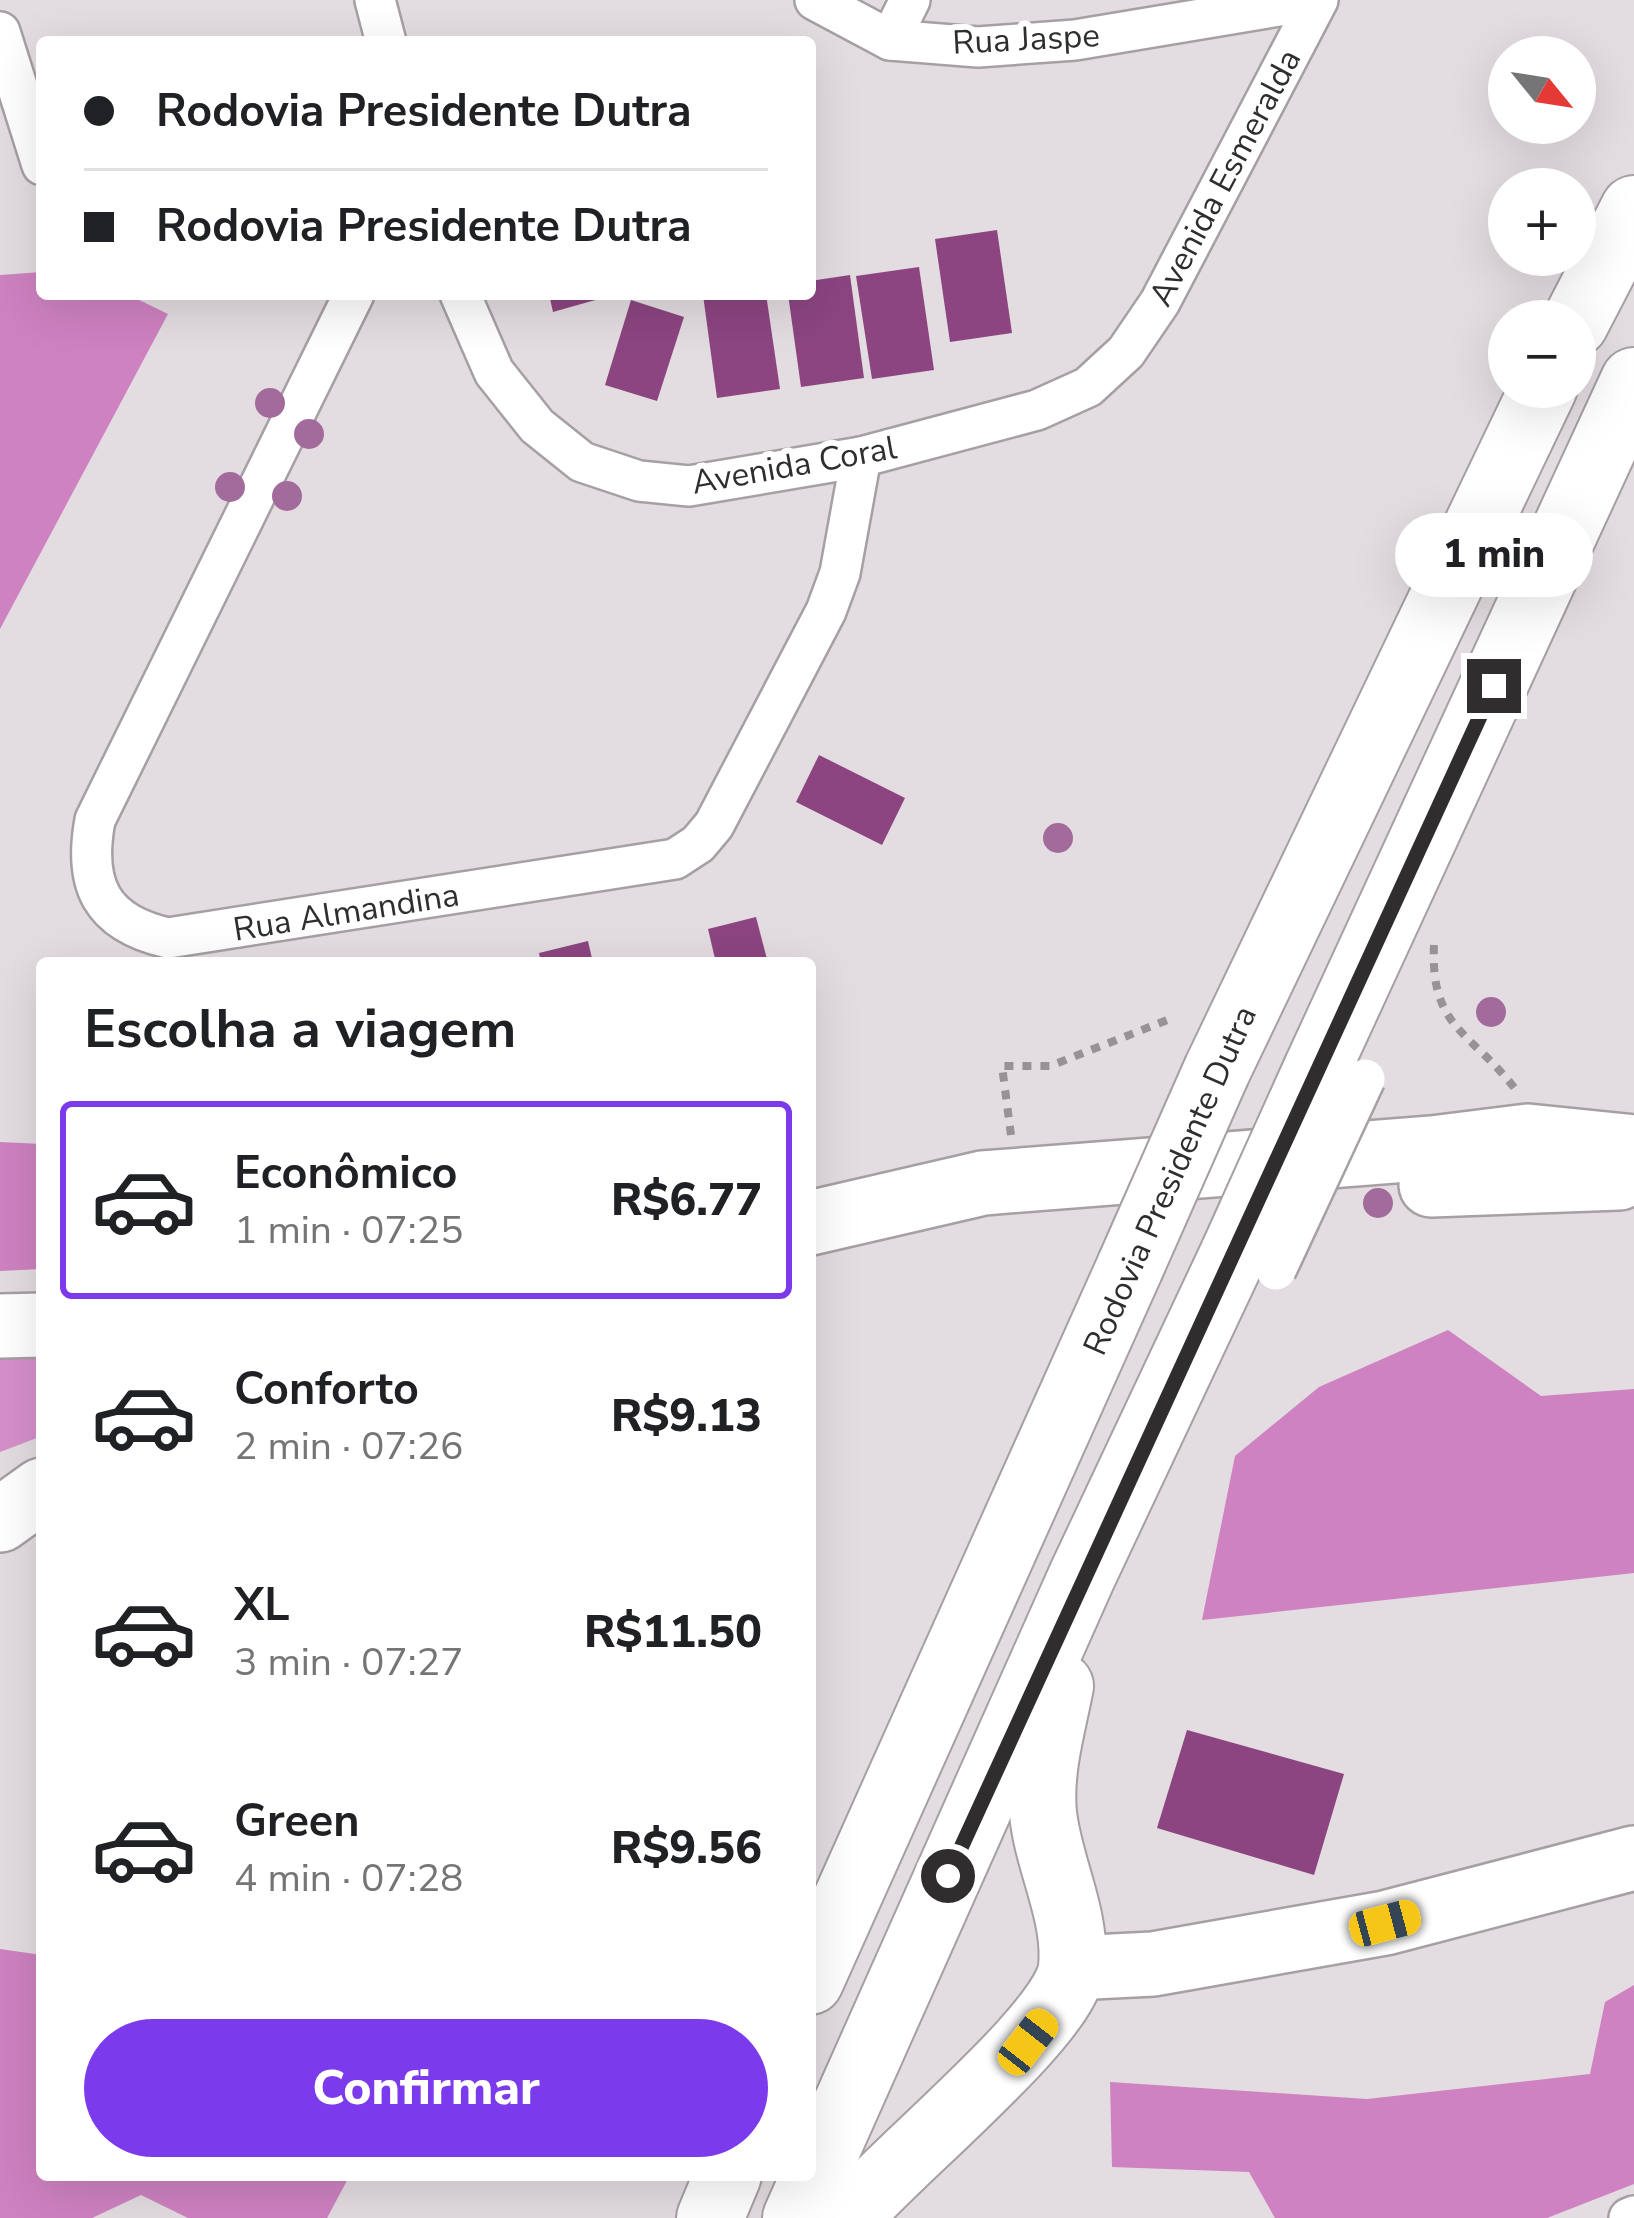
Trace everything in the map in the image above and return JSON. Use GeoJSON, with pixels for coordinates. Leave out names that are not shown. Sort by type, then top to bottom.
{"type":"FeatureCollection","features":[{"type":"Feature","properties":{"kind":"highway"},"geometry":{"type":"LineString","coordinates":[[1586,300],[1634,209]]}},
{"type":"Feature","properties":{"kind":"highway"},"geometry":{"type":"LineString","coordinates":[[816,2173],[1082,1576],[1255,1262],[1341,1074],[1634,381]]}},
{"type":"Feature","properties":{"kind":"highway","name":"Rodovia Presidente Dutra"},"geometry":{"type":"LineString","coordinates":[[816,1968],[1217,1070],[1534,408]]}},
{"type":"Feature","properties":{"kind":"highway"},"geometry":{"type":"LineString","coordinates":[[848,2218],[879,2180],[1028,2042],[1061,1999],[1072,1968],[1042,1794],[1082,1576]]}},
{"type":"Feature","properties":{"kind":"highway"},"geometry":{"type":"LineString","coordinates":[[710,2218],[725,2181]]}},
{"type":"Feature","properties":{"kind":"highway"},"geometry":{"type":"LineString","coordinates":[[796,2218],[812,2181]]}},
{"type":"Feature","properties":{"kind":"main road"},"geometry":{"type":"LineString","coordinates":[[816,1221],[983,1183],[1528,1136],[1619,1154]]}},
{"type":"Feature","properties":{"kind":"main road"},"geometry":{"type":"LineString","coordinates":[[816,1252],[876,1237],[1044,1211],[1619,1154]]}},
{"type":"Feature","properties":{"kind":"main road"},"geometry":{"type":"LineString","coordinates":[[0,1325],[36,1325]]}},
{"type":"Feature","properties":{"kind":"main road"},"geometry":{"type":"LineString","coordinates":[[0,1496],[36,1480]]}},
{"type":"Feature","properties":{"kind":"main road"},"geometry":{"type":"LineString","coordinates":[[0,1520],[36,1494]]}},
{"type":"Feature","properties":{"kind":"main road"},"geometry":{"type":"LineString","coordinates":[[1072,1968],[1153,1964],[1385,1923],[1634,1858]]}},
{"type":"Feature","properties":{"kind":"street"},"geometry":{"type":"LineString","coordinates":[[375,0],[384,36]]}},
{"type":"Feature","properties":{"kind":"street","name":"Rua Jaspe"},"geometry":{"type":"LineString","coordinates":[[815,0],[890,40],[978,47],[1075,40],[1317,0]]}},
{"type":"Feature","properties":{"kind":"street"},"geometry":{"type":"LineString","coordinates":[[890,40],[910,0]]}},
{"type":"Feature","properties":{"kind":"street","name":"Avenida Esmeralda"},"geometry":{"type":"LineString","coordinates":[[1126,352],[1160,302],[1317,0]]}},
{"type":"Feature","properties":{"kind":"street"},"geometry":{"type":"LineString","coordinates":[[0,32],[36,146]]}},
{"type":"Feature","properties":{"kind":"street","name":"Rua Almandina"},"geometry":{"type":"LineString","coordinates":[[351,300],[95,820],[89,853],[94,886],[134,931],[168,938],[675,859],[698,844],[714,825],[826,611],[840,573],[861,457]]}},
{"type":"Feature","properties":{"kind":"street","name":"Avenida Coral"},"geometry":{"type":"LineString","coordinates":[[463,300],[494,372],[537,427],[582,462],[639,481],[688,486],[861,457],[1036,410],[1088,387],[1126,352]]}},
{"type":"Feature","properties":{"kind":"path"},"geometry":{"type":"LineString","coordinates":[[1435,937],[1432,984],[1444,1014],[1522,1097]]}},
{"type":"Feature","properties":{"kind":"path"},"geometry":{"type":"LineString","coordinates":[[1030,1142],[1012,1144],[1002,1066],[1050,1066],[1170,1019]]}},
{"type":"Feature","properties":{"kind":"shaded area"},"geometry":{"type":"Polygon","coordinates":[[[36,272],[36,300],[139,300],[168,314],[0,629],[0,275],[36,272]]]}},
{"type":"Feature","properties":{"kind":"shaded area"},"geometry":{"type":"Polygon","coordinates":[[[0,1142],[36,1144],[36,1269],[0,1271],[0,1142]]]}},
{"type":"Feature","properties":{"kind":"shaded area"},"geometry":{"type":"Polygon","coordinates":[[[1448,1330],[1541,1396],[1634,1389],[1634,1573],[1202,1620],[1235,1456],[1319,1387],[1448,1330]]]}},
{"type":"Feature","properties":{"kind":"shaded area"},"geometry":{"type":"Polygon","coordinates":[[[0,1357],[36,1359],[36,1438],[0,1452],[0,1357]]]}},
{"type":"Feature","properties":{"kind":"shaded area"},"geometry":{"type":"Polygon","coordinates":[[[0,1949],[36,1954],[36,2181],[347,2181],[327,2218],[188,2218],[141,2195],[92,2218],[0,2218],[0,1949]]]}},
{"type":"Feature","properties":{"kind":"shaded area"},"geometry":{"type":"Polygon","coordinates":[[[1634,1985],[1634,2184],[1547,2218],[1275,2218],[1249,2172],[1112,2167],[1110,2082],[1367,2099],[1590,2074],[1605,2002],[1634,1985]]]}},
{"type":"Feature","properties":{"kind":"building"},"geometry":{"type":"Polygon","coordinates":[[[997,230],[1012,333],[950,342],[935,239],[997,230]]]}},
{"type":"Feature","properties":{"kind":"building"},"geometry":{"type":"Polygon","coordinates":[[[919,267],[934,370],[872,379],[856,276],[919,267]]]}},
{"type":"Feature","properties":{"kind":"building"},"geometry":{"type":"Polygon","coordinates":[[[850,275],[864,378],[801,387],[789,300],[816,300],[816,280],[850,275]]]}},
{"type":"Feature","properties":{"kind":"building"},"geometry":{"type":"Polygon","coordinates":[[[550,300],[595,300],[553,312],[550,300]]]}},
{"type":"Feature","properties":{"kind":"building"},"geometry":{"type":"Polygon","coordinates":[[[631,300],[684,317],[657,401],[605,385],[631,300]]]}},
{"type":"Feature","properties":{"kind":"building"},"geometry":{"type":"Polygon","coordinates":[[[704,300],[767,300],[780,389],[717,398],[704,300]]]}},
{"type":"Feature","properties":{"kind":"building"},"geometry":{"type":"Polygon","coordinates":[[[819,755],[905,798],[882,845],[796,802],[819,755]]]}},
{"type":"Feature","properties":{"kind":"building"},"geometry":{"type":"Polygon","coordinates":[[[756,917],[766,957],[715,957],[708,929],[756,917]]]}},
{"type":"Feature","properties":{"kind":"building"},"geometry":{"type":"Polygon","coordinates":[[[588,941],[592,957],[540,957],[539,953],[588,941]]]}},
{"type":"Feature","properties":{"kind":"building"},"geometry":{"type":"Polygon","coordinates":[[[1187,1730],[1344,1774],[1314,1875],[1157,1828],[1187,1730]]]}},
{"type":"Feature","properties":{"kind":"route"},"geometry":{"type":"LineString","coordinates":[[948,1876],[1494,686]]}}]}
